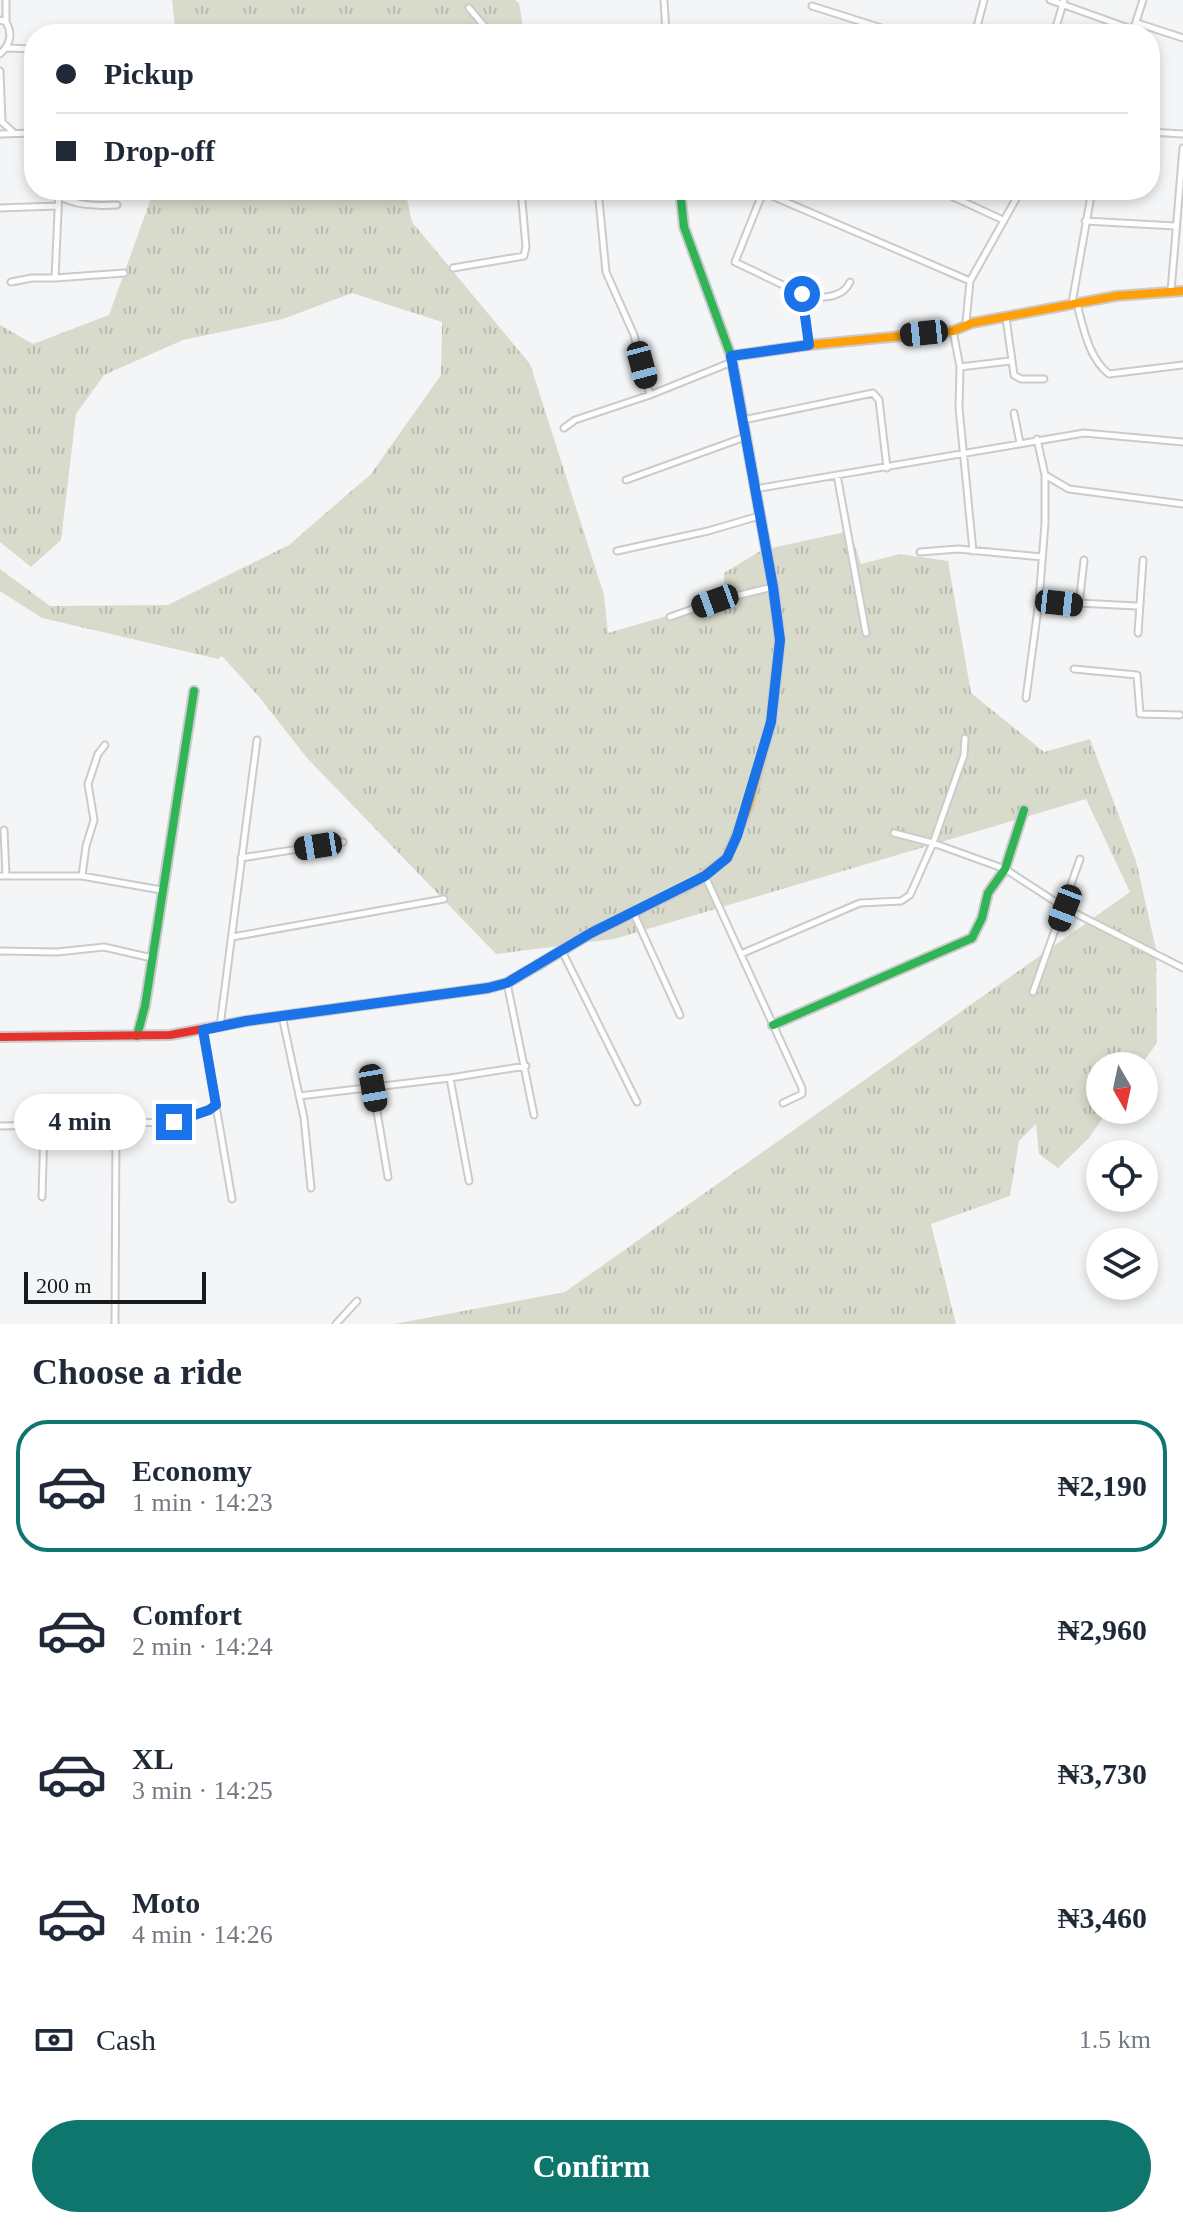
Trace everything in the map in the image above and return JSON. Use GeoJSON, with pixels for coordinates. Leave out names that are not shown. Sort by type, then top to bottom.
{"type":"FeatureCollection","features":[{"type":"Feature","properties":{"kind":"street"},"geometry":{"type":"LineString","coordinates":[[0,54],[10,37],[3,21],[6,0]]}},
{"type":"Feature","properties":{"kind":"street"},"geometry":{"type":"LineString","coordinates":[[664,0],[665,24]]}},
{"type":"Feature","properties":{"kind":"street"},"geometry":{"type":"LineString","coordinates":[[978,24],[984,0]]}},
{"type":"Feature","properties":{"kind":"street"},"geometry":{"type":"LineString","coordinates":[[1050,0],[1064,2],[1121,24]]}},
{"type":"Feature","properties":{"kind":"street"},"geometry":{"type":"LineString","coordinates":[[1136,24],[1143,0]]}},
{"type":"Feature","properties":{"kind":"street"},"geometry":{"type":"LineString","coordinates":[[1057,24],[1064,2]]}},
{"type":"Feature","properties":{"kind":"street"},"geometry":{"type":"LineString","coordinates":[[812,6],[869,24]]}},
{"type":"Feature","properties":{"kind":"street"},"geometry":{"type":"LineString","coordinates":[[469,8],[483,24]]}},
{"type":"Feature","properties":{"kind":"street"},"geometry":{"type":"LineString","coordinates":[[1160,34],[1183,38]]}},
{"type":"Feature","properties":{"kind":"street"},"geometry":{"type":"LineString","coordinates":[[6,48],[24,49]]}},
{"type":"Feature","properties":{"kind":"street"},"geometry":{"type":"LineString","coordinates":[[0,71],[1,123],[14,133]]}},
{"type":"Feature","properties":{"kind":"street"},"geometry":{"type":"LineString","coordinates":[[0,134],[24,133]]}},
{"type":"Feature","properties":{"kind":"street"},"geometry":{"type":"LineString","coordinates":[[1160,133],[1183,134]]}},
{"type":"Feature","properties":{"kind":"street"},"geometry":{"type":"LineString","coordinates":[[1171,291],[1183,148]]}},
{"type":"Feature","properties":{"kind":"street"},"geometry":{"type":"LineString","coordinates":[[55,278],[58,200]]}},
{"type":"Feature","properties":{"kind":"street"},"geometry":{"type":"LineString","coordinates":[[68,200],[96,206],[117,205]]}},
{"type":"Feature","properties":{"kind":"street"},"geometry":{"type":"LineString","coordinates":[[453,268],[524,256],[522,200]]}},
{"type":"Feature","properties":{"kind":"street"},"geometry":{"type":"LineString","coordinates":[[599,200],[606,272],[634,335],[650,395]]}},
{"type":"Feature","properties":{"kind":"street"},"geometry":{"type":"LineString","coordinates":[[0,1037],[137,1036],[203,1030],[488,988],[507,983],[633,911],[705,876],[727,858],[737,836],[771,722],[780,640],[731,359],[684,227],[681,200]]}},
{"type":"Feature","properties":{"kind":"street"},"geometry":{"type":"LineString","coordinates":[[757,200],[735,262],[798,291],[803,298],[809,345]]}},
{"type":"Feature","properties":{"kind":"street"},"geometry":{"type":"LineString","coordinates":[[781,200],[970,281]]}},
{"type":"Feature","properties":{"kind":"street"},"geometry":{"type":"LineString","coordinates":[[960,200],[1003,220]]}},
{"type":"Feature","properties":{"kind":"street"},"geometry":{"type":"LineString","coordinates":[[966,322],[970,281],[1015,200]]}},
{"type":"Feature","properties":{"kind":"street"},"geometry":{"type":"LineString","coordinates":[[1090,200],[1074,303],[1086,338],[1104,370],[1109,374],[1183,365]]}},
{"type":"Feature","properties":{"kind":"street"},"geometry":{"type":"LineString","coordinates":[[0,208],[57,206]]}},
{"type":"Feature","properties":{"kind":"street"},"geometry":{"type":"LineString","coordinates":[[1085,221],[1175,222],[1183,218]]}},
{"type":"Feature","properties":{"kind":"street"},"geometry":{"type":"LineString","coordinates":[[11,282],[124,273]]}},
{"type":"Feature","properties":{"kind":"street"},"geometry":{"type":"LineString","coordinates":[[803,298],[840,294],[850,282]]}},
{"type":"Feature","properties":{"kind":"street"},"geometry":{"type":"LineString","coordinates":[[564,428],[575,420],[650,395],[731,359],[809,345],[953,331],[966,322],[1006,318],[1074,303],[1183,291]]}},
{"type":"Feature","properties":{"kind":"street"},"geometry":{"type":"LineString","coordinates":[[1006,318],[1014,375],[1021,379],[1044,379]]}},
{"type":"Feature","properties":{"kind":"street"},"geometry":{"type":"LineString","coordinates":[[953,331],[960,367],[959,408],[973,551]]}},
{"type":"Feature","properties":{"kind":"street"},"geometry":{"type":"LineString","coordinates":[[960,367],[1010,361]]}},
{"type":"Feature","properties":{"kind":"street"},"geometry":{"type":"LineString","coordinates":[[743,420],[873,393],[879,400],[887,468]]}},
{"type":"Feature","properties":{"kind":"street"},"geometry":{"type":"LineString","coordinates":[[1014,413],[1020,443]]}},
{"type":"Feature","properties":{"kind":"street"},"geometry":{"type":"LineString","coordinates":[[754,490],[1084,433],[1183,442]]}},
{"type":"Feature","properties":{"kind":"street"},"geometry":{"type":"LineString","coordinates":[[626,480],[745,437]]}},
{"type":"Feature","properties":{"kind":"street"},"geometry":{"type":"LineString","coordinates":[[1026,698],[1042,557],[1045,475],[1037,439]]}},
{"type":"Feature","properties":{"kind":"street"},"geometry":{"type":"LineString","coordinates":[[837,475],[866,633]]}},
{"type":"Feature","properties":{"kind":"street"},"geometry":{"type":"LineString","coordinates":[[1045,475],[1069,489],[1183,504]]}},
{"type":"Feature","properties":{"kind":"street"},"geometry":{"type":"LineString","coordinates":[[617,551],[759,516]]}},
{"type":"Feature","properties":{"kind":"street"},"geometry":{"type":"LineString","coordinates":[[920,552],[949,549],[1042,557]]}},
{"type":"Feature","properties":{"kind":"street"},"geometry":{"type":"LineString","coordinates":[[1079,605],[1084,560]]}},
{"type":"Feature","properties":{"kind":"street"},"geometry":{"type":"LineString","coordinates":[[1138,633],[1137,606],[1143,560]]}},
{"type":"Feature","properties":{"kind":"street"},"geometry":{"type":"LineString","coordinates":[[670,617],[715,601],[773,587]]}},
{"type":"Feature","properties":{"kind":"street"},"geometry":{"type":"LineString","coordinates":[[1039,601],[1137,606]]}},
{"type":"Feature","properties":{"kind":"street"},"geometry":{"type":"LineString","coordinates":[[1074,669],[1137,675],[1140,714],[1180,715]]}},
{"type":"Feature","properties":{"kind":"street"},"geometry":{"type":"LineString","coordinates":[[137,1036],[145,1006],[194,691]]}},
{"type":"Feature","properties":{"kind":"street"},"geometry":{"type":"LineString","coordinates":[[741,954],[860,903],[906,899],[933,843],[964,755],[965,738]]}},
{"type":"Feature","properties":{"kind":"street"},"geometry":{"type":"LineString","coordinates":[[220,1026],[257,740]]}},
{"type":"Feature","properties":{"kind":"street"},"geometry":{"type":"LineString","coordinates":[[82,876],[94,820],[88,784],[98,754],[105,745]]}},
{"type":"Feature","properties":{"kind":"street"},"geometry":{"type":"LineString","coordinates":[[773,1025],[972,938],[982,918],[988,893],[1005,869],[1024,810]]}},
{"type":"Feature","properties":{"kind":"street"},"geometry":{"type":"LineString","coordinates":[[4,830],[3,876],[82,876],[161,890]]}},
{"type":"Feature","properties":{"kind":"street"},"geometry":{"type":"LineString","coordinates":[[894,833],[933,843],[1005,869],[1065,908],[1183,968]]}},
{"type":"Feature","properties":{"kind":"street"},"geometry":{"type":"LineString","coordinates":[[241,858],[343,842]]}},
{"type":"Feature","properties":{"kind":"street"},"geometry":{"type":"LineString","coordinates":[[1033,992],[1080,859]]}},
{"type":"Feature","properties":{"kind":"street"},"geometry":{"type":"LineString","coordinates":[[705,876],[803,1091],[783,1103]]}},
{"type":"Feature","properties":{"kind":"street"},"geometry":{"type":"LineString","coordinates":[[232,937],[444,899]]}},
{"type":"Feature","properties":{"kind":"street"},"geometry":{"type":"LineString","coordinates":[[633,911],[680,1015]]}},
{"type":"Feature","properties":{"kind":"street"},"geometry":{"type":"LineString","coordinates":[[0,951],[57,952],[104,947],[152,958]]}},
{"type":"Feature","properties":{"kind":"street"},"geometry":{"type":"LineString","coordinates":[[562,951],[637,1102]]}},
{"type":"Feature","properties":{"kind":"street"},"geometry":{"type":"LineString","coordinates":[[507,983],[534,1115]]}},
{"type":"Feature","properties":{"kind":"street"},"geometry":{"type":"LineString","coordinates":[[282,1016],[299,1096],[311,1188]]}},
{"type":"Feature","properties":{"kind":"street"},"geometry":{"type":"LineString","coordinates":[[203,1030],[232,1199]]}},
{"type":"Feature","properties":{"kind":"street"},"geometry":{"type":"LineString","coordinates":[[299,1096],[526,1066]]}},
{"type":"Feature","properties":{"kind":"street"},"geometry":{"type":"LineString","coordinates":[[450,1078],[469,1181]]}},
{"type":"Feature","properties":{"kind":"street"},"geometry":{"type":"LineString","coordinates":[[373,1088],[388,1177]]}},
{"type":"Feature","properties":{"kind":"street"},"geometry":{"type":"LineString","coordinates":[[0,1126],[174,1122],[216,1105]]}},
{"type":"Feature","properties":{"kind":"street"},"geometry":{"type":"LineString","coordinates":[[115,1324],[116,1123]]}},
{"type":"Feature","properties":{"kind":"street"},"geometry":{"type":"LineString","coordinates":[[42,1197],[44,1127]]}},
{"type":"Feature","properties":{"kind":"street"},"geometry":{"type":"LineString","coordinates":[[336,1324],[357,1301]]}},
{"type":"Feature","properties":{"kind":"green space"},"geometry":{"type":"Polygon","coordinates":[[[172,0],[515,0],[519,3],[522,24],[175,24],[172,0]]]}},
{"type":"Feature","properties":{"kind":"green space"},"geometry":{"type":"Polygon","coordinates":[[[150,200],[407,200],[412,222],[530,364],[604,595],[608,633],[725,599],[724,573],[762,550],[850,531],[861,564],[900,554],[948,561],[971,693],[1044,752],[1090,739],[1136,861],[1156,949],[1157,1043],[1150,1052],[1086,1052],[1086,1124],[1098,1124],[1089,1138],[1058,1168],[1039,1154],[1036,1124],[1019,1141],[1010,1196],[931,1224],[956,1324],[394,1324],[565,1292],[1130,892],[1086,799],[614,939],[496,954],[307,758],[222,656],[218,659],[42,618],[0,591],[0,569],[50,606],[168,605],[289,545],[371,474],[441,375],[442,322],[352,293],[283,319],[183,340],[104,375],[76,414],[61,540],[31,567],[0,542],[0,325],[33,344],[109,315],[150,200]]]}},
{"type":"Feature","properties":{"kind":"traffic: fast"},"geometry":{"type":"LineString","coordinates":[[681,200],[684,227],[731,356],[737,387]]}},
{"type":"Feature","properties":{"kind":"traffic: fast"},"geometry":{"type":"LineString","coordinates":[[137,1036],[145,1006],[194,691]]}},
{"type":"Feature","properties":{"kind":"traffic: fast"},"geometry":{"type":"LineString","coordinates":[[773,1025],[972,938],[982,918],[988,893],[1005,869],[1024,810]]}},
{"type":"Feature","properties":{"kind":"traffic: slow"},"geometry":{"type":"LineString","coordinates":[[731,356],[953,331],[972,323],[1116,296],[1183,291]]}},
{"type":"Feature","properties":{"kind":"traffic: slow"},"geometry":{"type":"LineString","coordinates":[[538,965],[591,933],[695,882],[727,858],[748,807],[771,722],[780,640],[737,387]]}},
{"type":"Feature","properties":{"kind":"traffic: jam"},"geometry":{"type":"LineString","coordinates":[[0,1037],[170,1035],[246,1021],[488,988],[507,983],[538,965]]}},
{"type":"Feature","properties":{"kind":"route"},"geometry":{"type":"LineString","coordinates":[[174,1122],[216,1105],[203,1030],[507,983],[591,933],[695,882],[727,858],[748,807],[771,722],[780,640],[731,356],[809,345],[802,294]]}}]}
